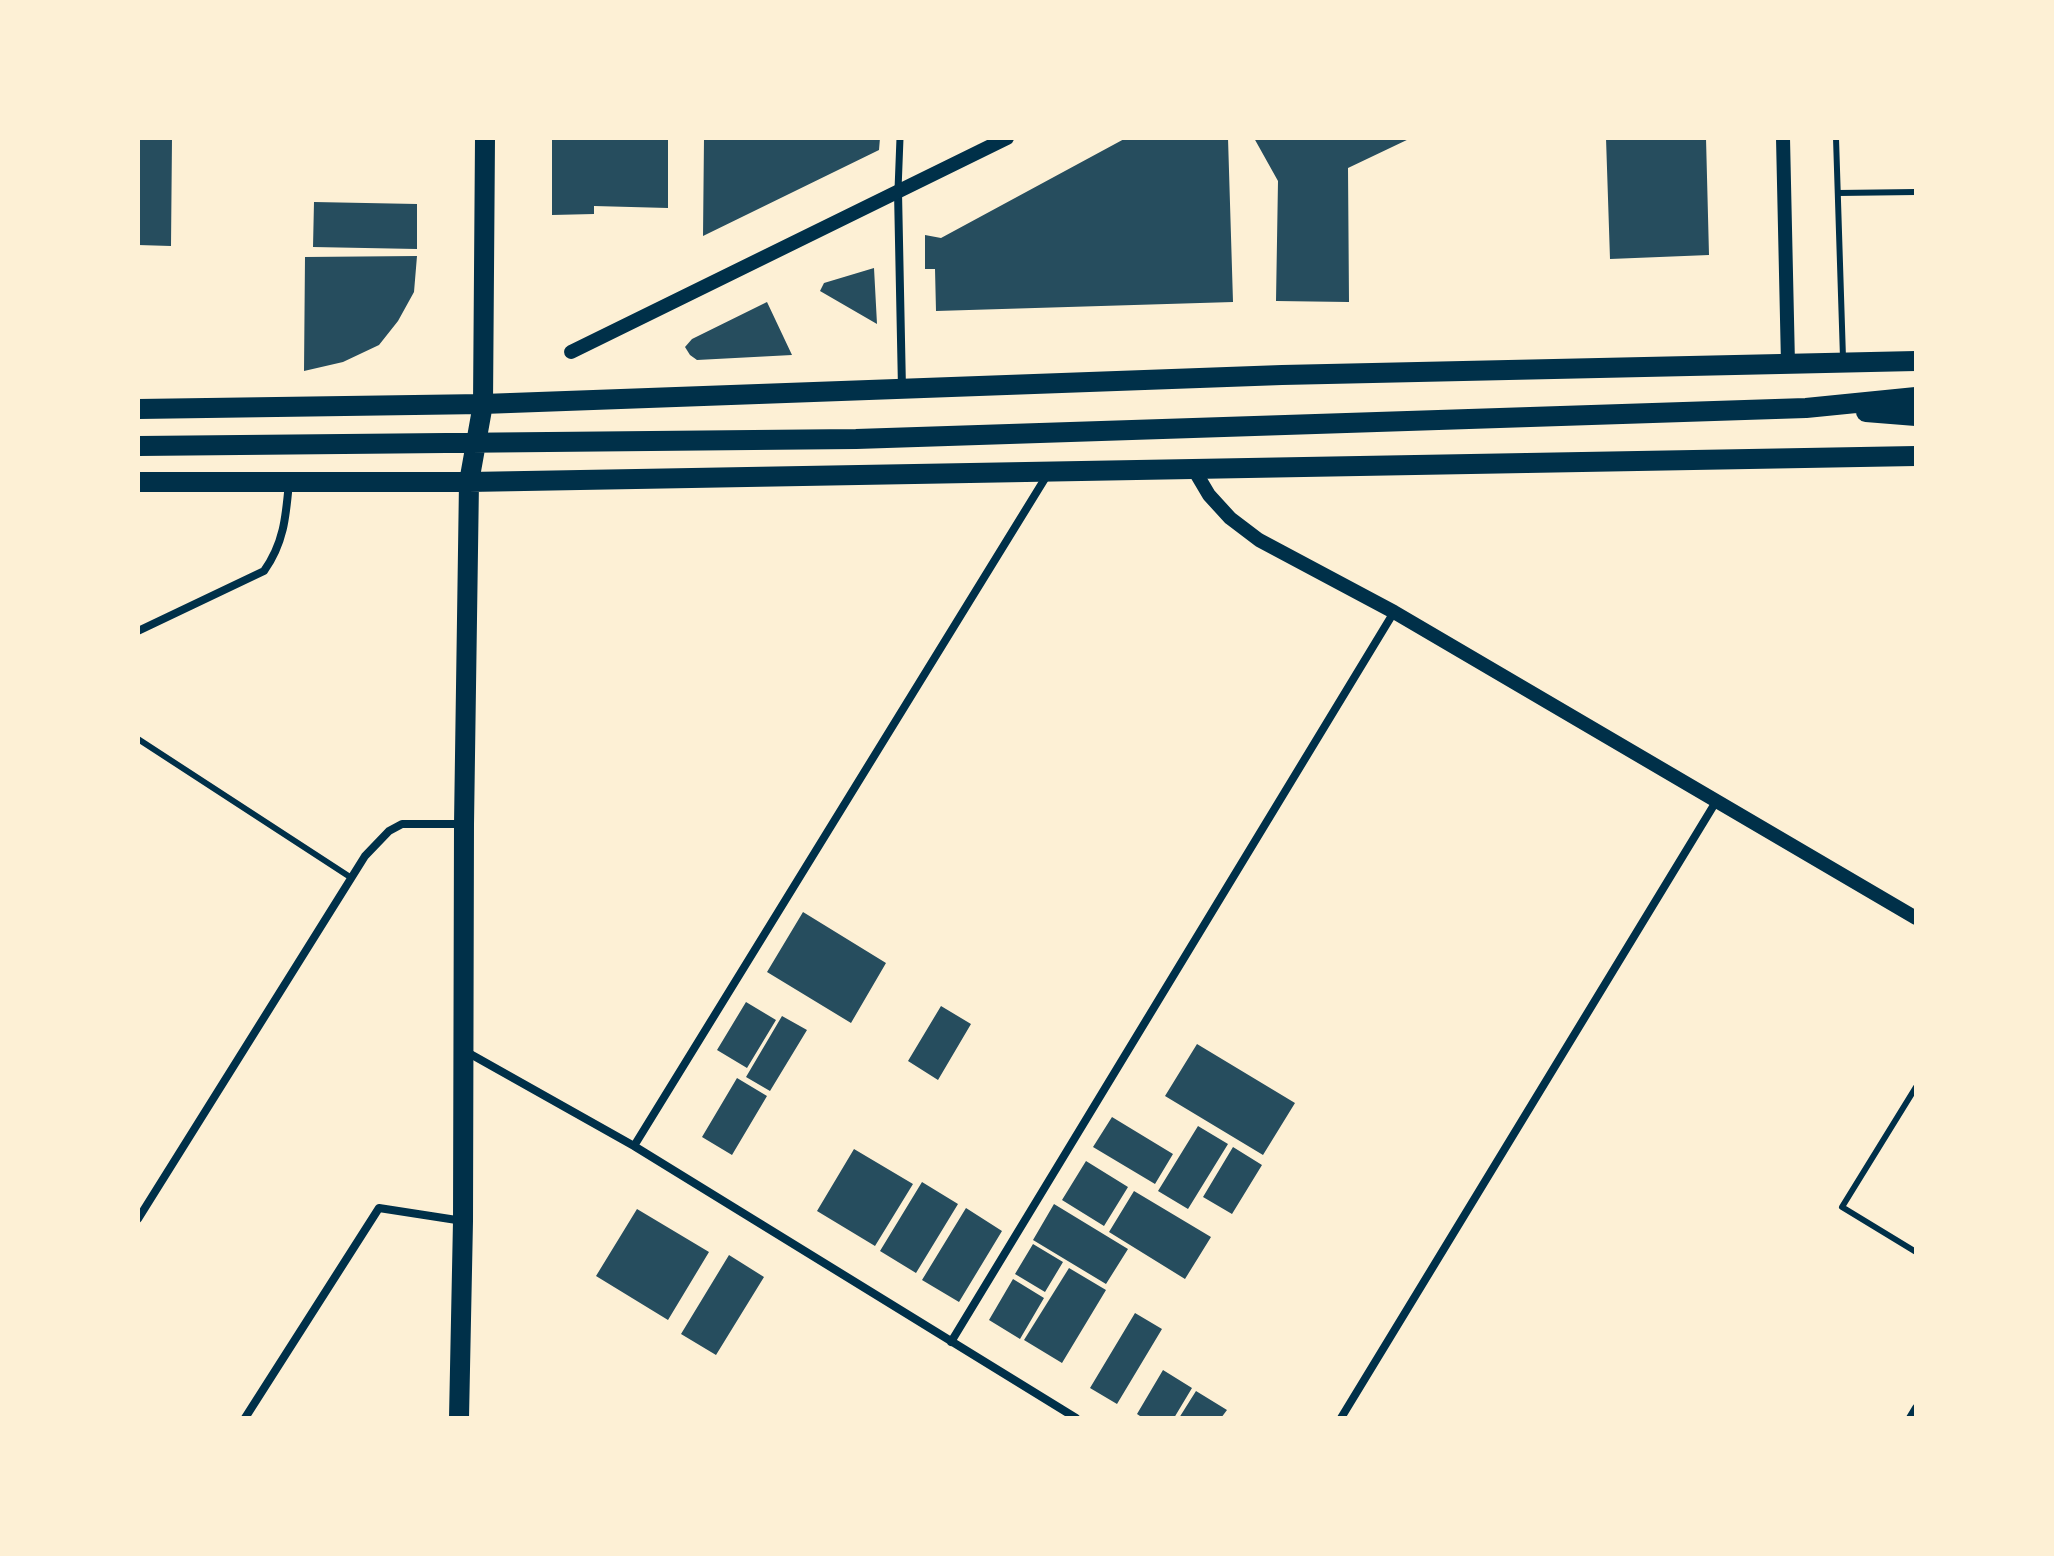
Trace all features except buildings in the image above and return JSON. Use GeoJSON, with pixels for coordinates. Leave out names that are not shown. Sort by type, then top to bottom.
{"type":"FeatureCollection","features":[{"type":"Feature","properties":{"kind":"main road"},"geometry":{"type":"LineString","coordinates":[[459,1418],[469,482],[483,404],[485,138]]}},
{"type":"Feature","properties":{"kind":"main road"},"geometry":{"type":"LineString","coordinates":[[138,409],[483,404],[1282,375],[1916,361]]}},
{"type":"Feature","properties":{"kind":"main road"},"geometry":{"type":"LineString","coordinates":[[138,446],[856,439],[1806,408],[1916,397]]}},
{"type":"Feature","properties":{"kind":"main road"},"geometry":{"type":"LineString","coordinates":[[1806,408],[1916,416]]}},
{"type":"Feature","properties":{"kind":"main road"},"geometry":{"type":"LineString","coordinates":[[138,482],[469,482],[1916,456]]}},
{"type":"Feature","properties":{"kind":"street"},"geometry":{"type":"LineString","coordinates":[[900,138],[898,192],[902,390]]}},
{"type":"Feature","properties":{"kind":"street"},"geometry":{"type":"LineString","coordinates":[[571,352],[1007,138]]}},
{"type":"Feature","properties":{"kind":"street"},"geometry":{"type":"LineString","coordinates":[[1783,138],[1788,364]]}},
{"type":"Feature","properties":{"kind":"street"},"geometry":{"type":"LineString","coordinates":[[1193,468],[1209,495],[1230,518],[1259,540],[1394,612],[1916,918]]}},
{"type":"Feature","properties":{"kind":"street"},"geometry":{"type":"LineString","coordinates":[[634,1146],[1049,472]]}},
{"type":"Feature","properties":{"kind":"street"},"geometry":{"type":"LineString","coordinates":[[138,631],[264,571],[277,553],[285,526],[289,481]]}},
{"type":"Feature","properties":{"kind":"street"},"geometry":{"type":"LineString","coordinates":[[951,1342],[1394,612]]}},
{"type":"Feature","properties":{"kind":"street"},"geometry":{"type":"LineString","coordinates":[[1341,1418],[1717,799]]}},
{"type":"Feature","properties":{"kind":"street"},"geometry":{"type":"LineString","coordinates":[[138,1219],[365,856],[389,831],[402,824],[464,824]]}},
{"type":"Feature","properties":{"kind":"street"},"geometry":{"type":"LineString","coordinates":[[464,1051],[634,1146],[1076,1418]]}},
{"type":"Feature","properties":{"kind":"street"},"geometry":{"type":"LineString","coordinates":[[245,1418],[379,1208],[463,1221]]}},
{"type":"Feature","properties":{"kind":"street"},"geometry":{"type":"LineString","coordinates":[[1910,1418],[1916,1408]]}},
{"type":"Feature","properties":{"kind":"lane"},"geometry":{"type":"LineString","coordinates":[[1836,138],[1843,363]]}},
{"type":"Feature","properties":{"kind":"lane"},"geometry":{"type":"LineString","coordinates":[[1838,193],[1916,192]]}},
{"type":"Feature","properties":{"kind":"lane"},"geometry":{"type":"LineString","coordinates":[[138,739],[350,877]]}},
{"type":"Feature","properties":{"kind":"lane"},"geometry":{"type":"LineString","coordinates":[[1916,1087],[1842,1207],[1916,1252]]}}]}
